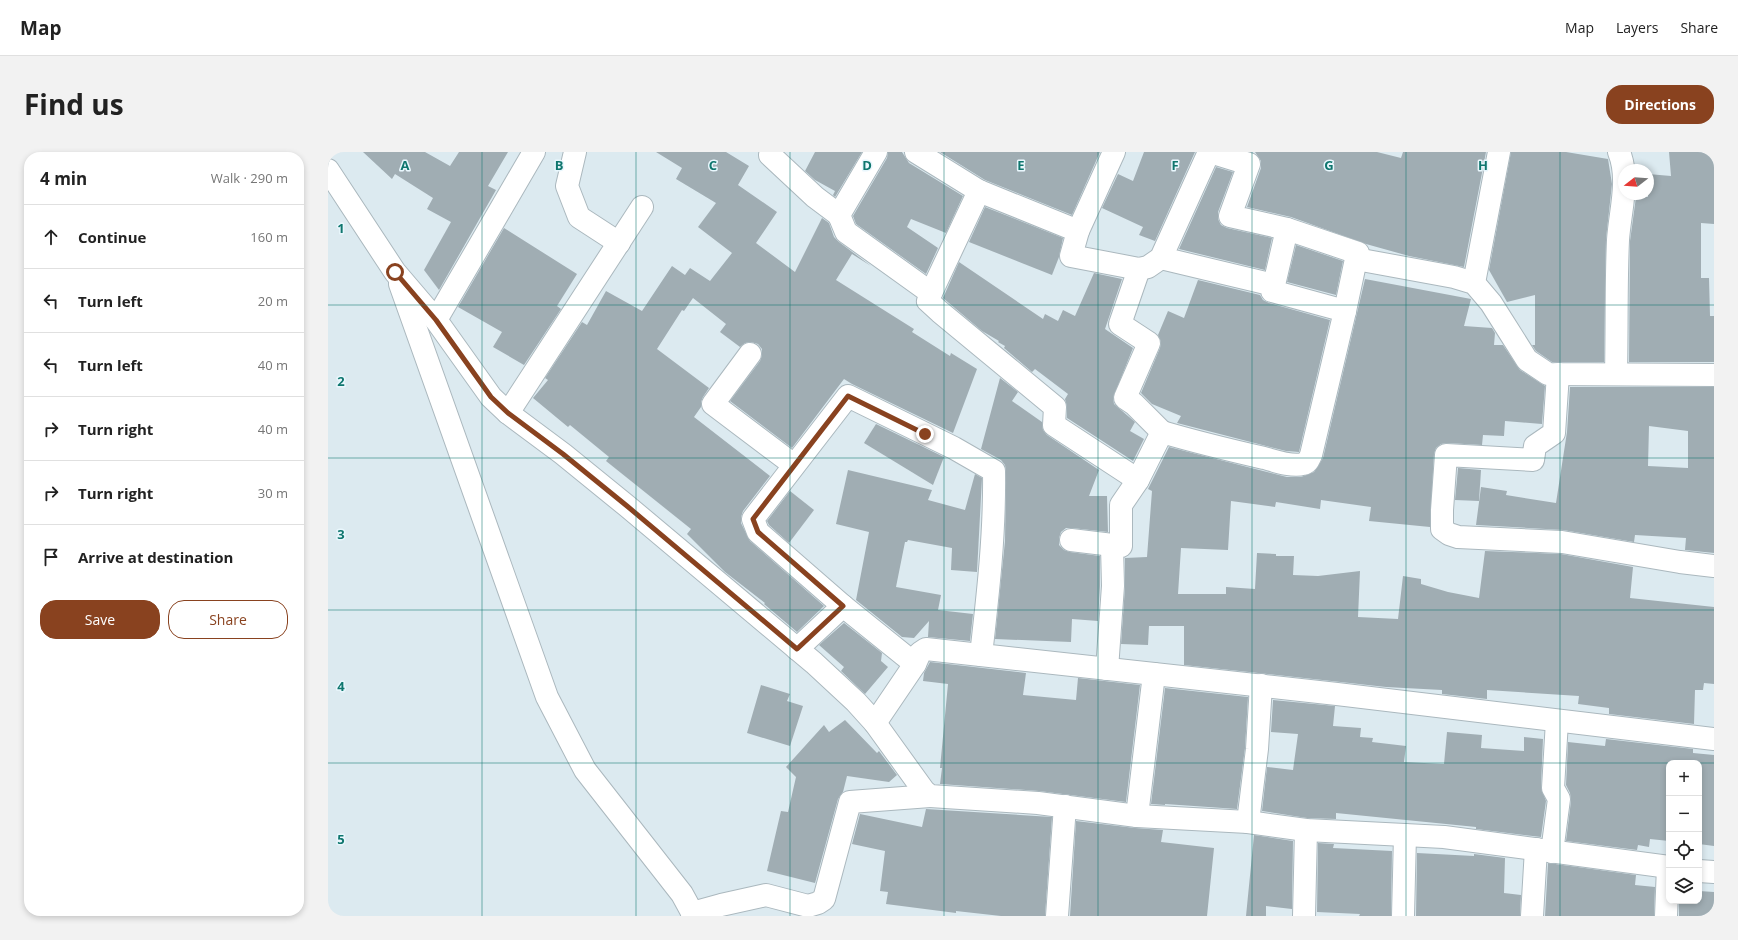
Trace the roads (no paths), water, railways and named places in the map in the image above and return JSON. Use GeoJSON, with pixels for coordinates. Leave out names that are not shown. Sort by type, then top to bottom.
{"type":"FeatureCollection","features":[{"type":"Feature","properties":{"kind":"street"},"geometry":{"type":"LineString","coordinates":[[436,320],[534,152]]}},
{"type":"Feature","properties":{"kind":"street"},"geometry":{"type":"LineString","coordinates":[[575,152],[568,186],[579,217],[619,243]]}},
{"type":"Feature","properties":{"kind":"street"},"geometry":{"type":"LineString","coordinates":[[838,215],[876,152]]}},
{"type":"Feature","properties":{"kind":"street"},"geometry":{"type":"LineString","coordinates":[[916,152],[979,191],[1078,231]]}},
{"type":"Feature","properties":{"kind":"street"},"geometry":{"type":"LineString","coordinates":[[1114,152],[1078,231],[1071,256],[1139,270],[1148,267],[1162,258],[1209,152],[1248,164],[1230,216],[1287,229],[1358,253],[1346,311],[1311,455],[1308,461],[1304,464],[1277,461],[1206,445],[1162,432],[1134,404],[1125,398],[1149,343],[1120,324],[1139,270]]}},
{"type":"Feature","properties":{"kind":"street"},"geometry":{"type":"LineString","coordinates":[[1474,283],[1499,152]]}},
{"type":"Feature","properties":{"kind":"street"},"geometry":{"type":"LineString","coordinates":[[1616,374],[1618,240],[1624,180],[1624,164],[1619,152]]}},
{"type":"Feature","properties":{"kind":"street"},"geometry":{"type":"LineString","coordinates":[[770,155],[815,197],[838,215],[846,232],[931,293]]}},
{"type":"Feature","properties":{"kind":"street"},"geometry":{"type":"LineString","coordinates":[[328,170],[395,272],[436,320],[491,397],[508,413],[563,454],[622,502],[797,649],[856,702],[924,791],[930,796]]}},
{"type":"Feature","properties":{"kind":"street"},"geometry":{"type":"LineString","coordinates":[[979,191],[928,301],[1055,407],[1054,425],[1138,480]]}},
{"type":"Feature","properties":{"kind":"street"},"geometry":{"type":"LineString","coordinates":[[508,413],[642,207]]}},
{"type":"Feature","properties":{"kind":"street"},"geometry":{"type":"LineString","coordinates":[[1287,229],[1272,291],[1346,311]]}},
{"type":"Feature","properties":{"kind":"street"},"geometry":{"type":"LineString","coordinates":[[1162,258],[1274,285]]}},
{"type":"Feature","properties":{"kind":"street"},"geometry":{"type":"LineString","coordinates":[[1356,259],[1454,277],[1474,283],[1491,303],[1526,360],[1548,374],[1714,375]]}},
{"type":"Feature","properties":{"kind":"street"},"geometry":{"type":"LineString","coordinates":[[395,272],[547,697],[585,770],[682,894],[693,915],[721,905],[766,895],[808,906],[818,903],[824,899],[850,802],[930,796],[1038,803],[1136,816],[1248,822],[1306,830],[1444,837],[1666,867]]}},
{"type":"Feature","properties":{"kind":"street"},"geometry":{"type":"LineString","coordinates":[[750,354],[713,404],[794,465]]}},
{"type":"Feature","properties":{"kind":"street"},"geometry":{"type":"LineString","coordinates":[[1558,374],[1554,433],[1535,446],[1533,460],[1446,455],[1442,529],[1449,534],[1458,537],[1562,542],[1680,562],[1714,566]]}},
{"type":"Feature","properties":{"kind":"street"},"geometry":{"type":"LineString","coordinates":[[915,664],[843,606],[758,532],[754,525],[753,519],[848,396],[954,448],[994,471],[994,504],[990,567],[981,655]]}},
{"type":"Feature","properties":{"kind":"street"},"geometry":{"type":"LineString","coordinates":[[1071,540],[1121,546],[1121,505],[1138,480],[1162,432]]}},
{"type":"Feature","properties":{"kind":"street"},"geometry":{"type":"LineString","coordinates":[[1107,669],[1113,586],[1112,546]]}},
{"type":"Feature","properties":{"kind":"street"},"geometry":{"type":"LineString","coordinates":[[797,649],[843,606]]}},
{"type":"Feature","properties":{"kind":"street"},"geometry":{"type":"LineString","coordinates":[[874,724],[915,664],[920,653],[926,649],[1261,685],[1714,739]]}},
{"type":"Feature","properties":{"kind":"street"},"geometry":{"type":"LineString","coordinates":[[1136,816],[1154,674]]}},
{"type":"Feature","properties":{"kind":"street"},"geometry":{"type":"LineString","coordinates":[[1248,822],[1257,749],[1261,685]]}},
{"type":"Feature","properties":{"kind":"street"},"geometry":{"type":"LineString","coordinates":[[1532,916],[1544,850],[1559,800],[1553,788],[1557,721]]}},
{"type":"Feature","properties":{"kind":"street"},"geometry":{"type":"LineString","coordinates":[[1057,916],[1065,806]]}},
{"type":"Feature","properties":{"kind":"street"},"geometry":{"type":"LineString","coordinates":[[1304,916],[1306,830]]}},
{"type":"Feature","properties":{"kind":"street"},"geometry":{"type":"LineString","coordinates":[[1404,916],[1405,835]]}},
{"type":"Feature","properties":{"kind":"street"},"geometry":{"type":"LineString","coordinates":[[1666,916],[1668,868]]}},
{"type":"Feature","properties":{"kind":"street"},"geometry":{"type":"LineString","coordinates":[[1702,871],[1714,872]]}}]}
